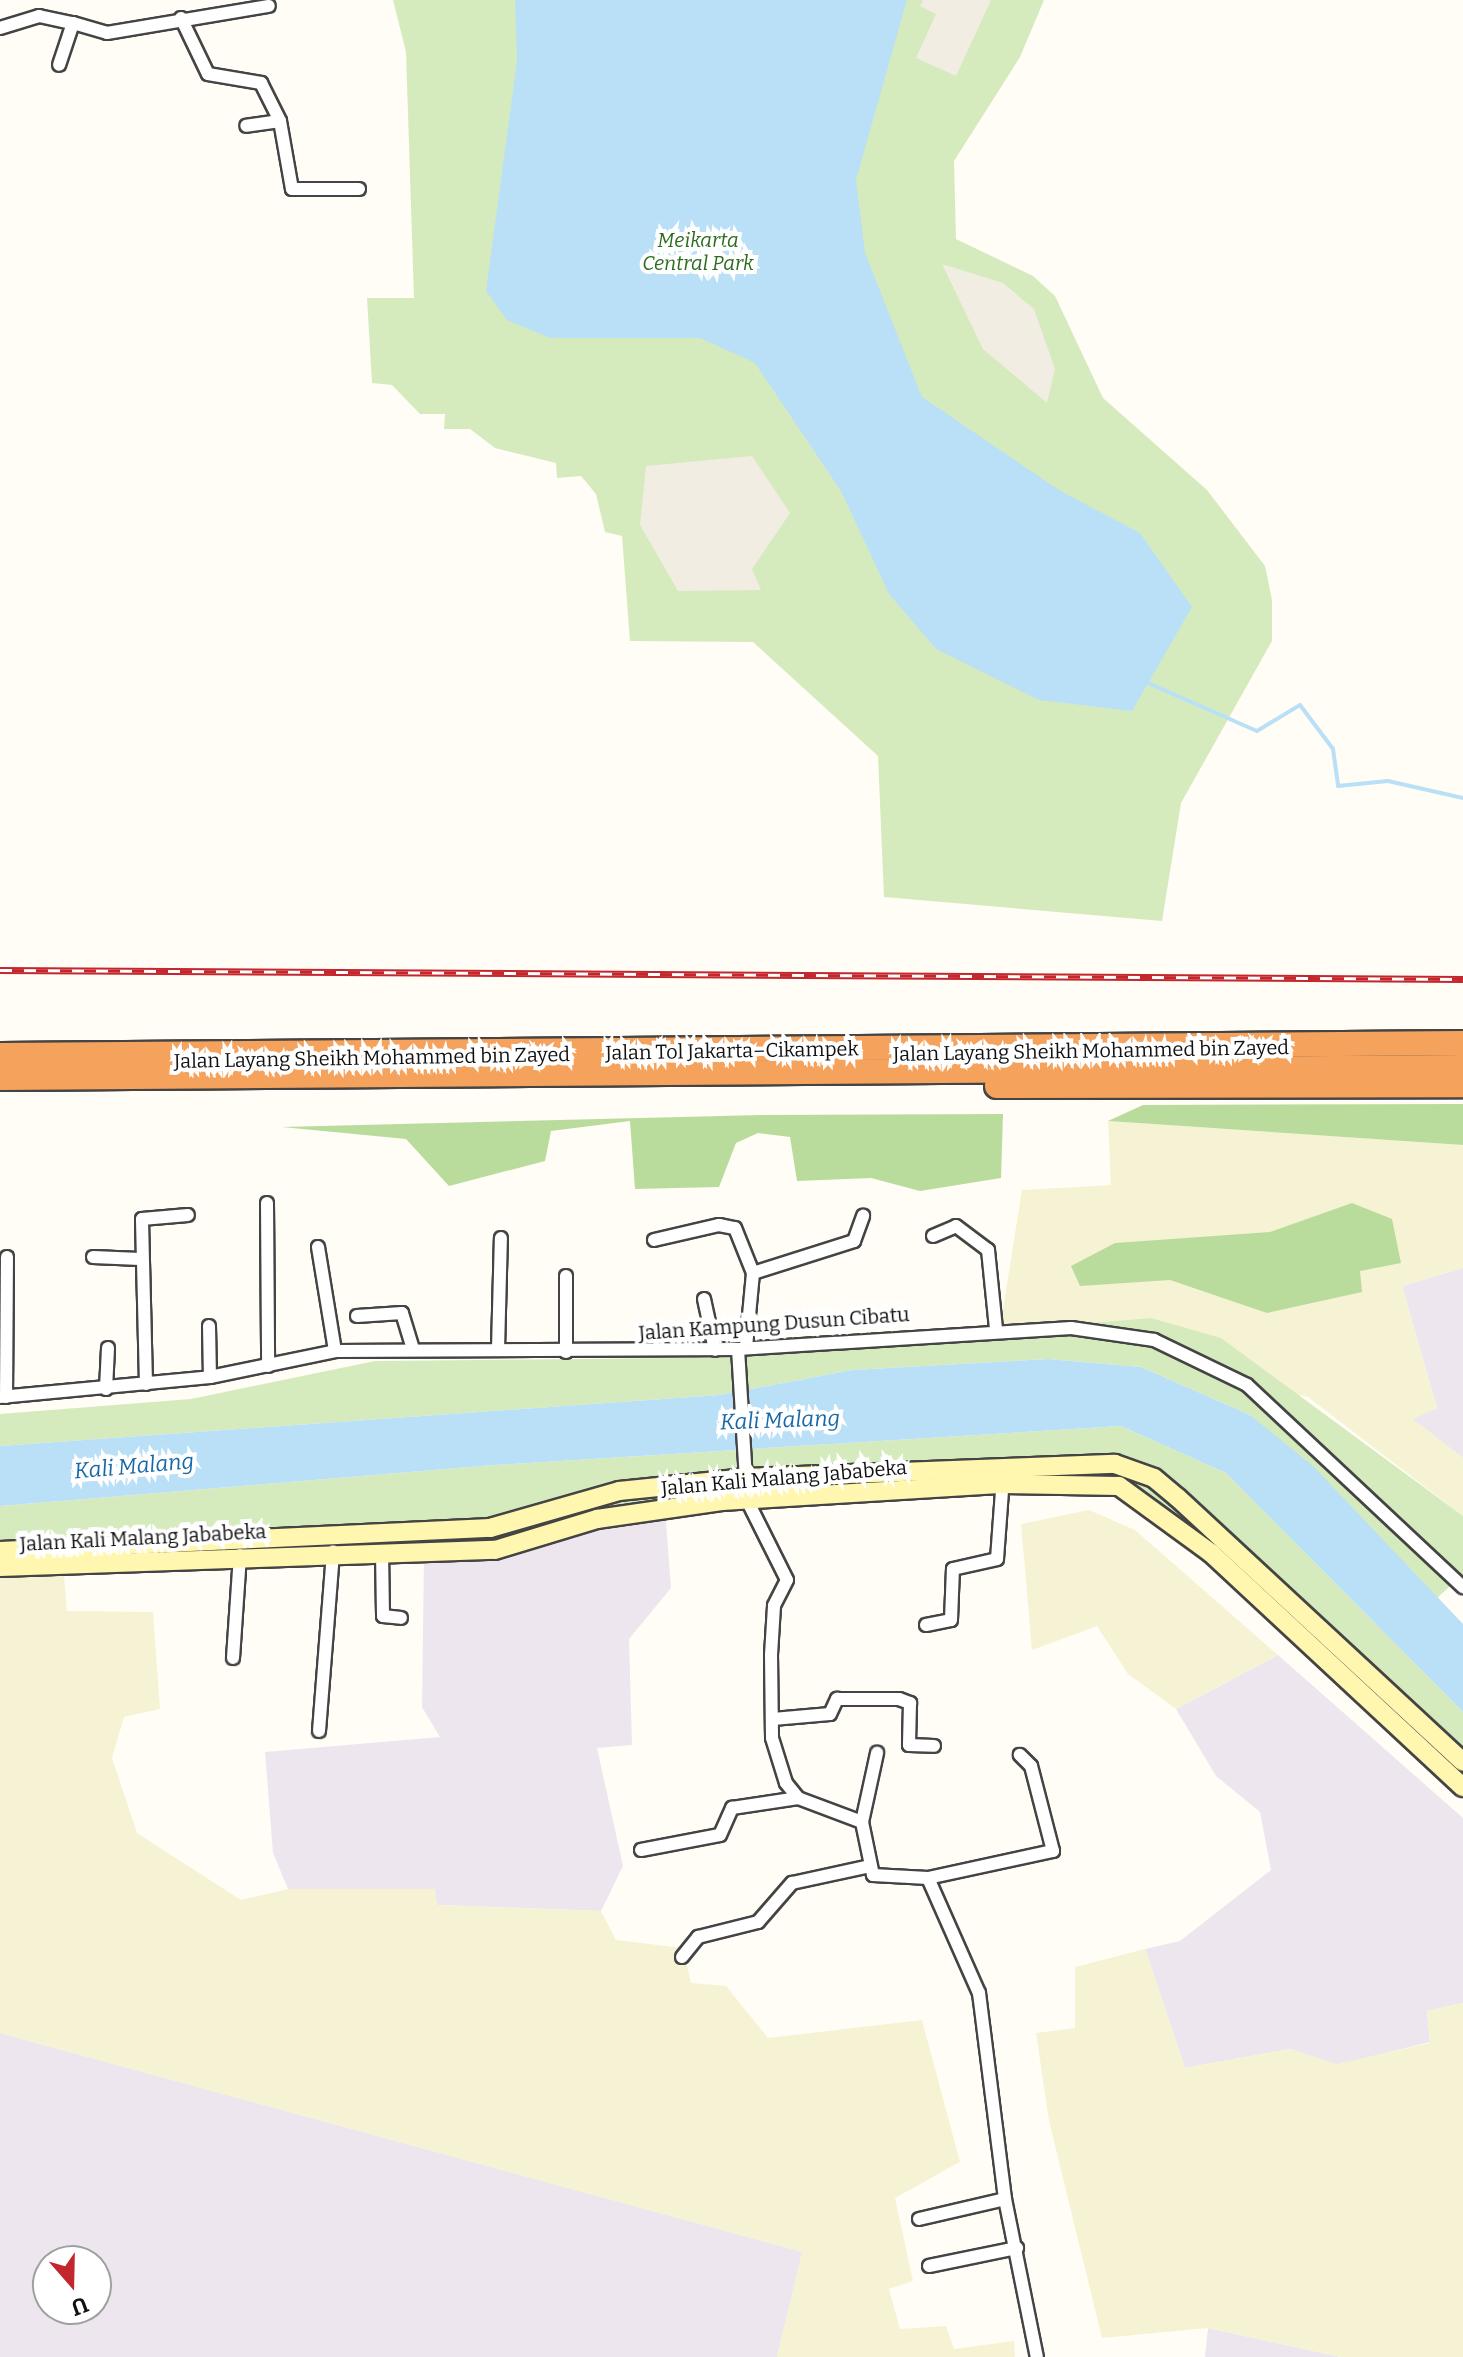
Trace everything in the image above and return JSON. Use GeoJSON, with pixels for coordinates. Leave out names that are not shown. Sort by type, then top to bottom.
{"type":"FeatureCollection","features":[{"type":"Feature","properties":{"kind":"highway","name":"Jalan Tol Jakarta–Cikampek"},"geometry":{"type":"LineString","coordinates":[[0,1055],[1463,1046]]}},
{"type":"Feature","properties":{"kind":"highway","name":"Jalan Layang Sheikh Mohammed bin Zayed"},"geometry":{"type":"LineString","coordinates":[[0,1061],[1463,1046]]}},
{"type":"Feature","properties":{"kind":"highway","name":"Jalan Layang Sheikh Mohammed bin Zayed"},"geometry":{"type":"LineString","coordinates":[[0,1078],[1463,1067]]}},
{"type":"Feature","properties":{"kind":"highway","name":"Jalan Tol Jakarta–Cikampek"},"geometry":{"type":"LineString","coordinates":[[0,1092],[1463,1085]]}},
{"type":"Feature","properties":{"kind":"main road","name":"Jalan Kali Malang Jababeka"},"geometry":{"type":"LineString","coordinates":[[0,1551],[490,1528],[619,1491],[844,1472],[1115,1464],[1154,1478],[1463,1762]]}},
{"type":"Feature","properties":{"kind":"main road"},"geometry":{"type":"LineString","coordinates":[[844,1472],[845,1493]]}},
{"type":"Feature","properties":{"kind":"main road","name":"Jalan Kali Malang Jababeka"},"geometry":{"type":"LineString","coordinates":[[0,1567],[240,1555],[382,1551],[442,1554],[495,1550],[597,1519],[747,1500],[1003,1484],[1093,1483],[1141,1495],[1463,1787]]}},
{"type":"Feature","properties":{"kind":"main road"},"geometry":{"type":"LineString","coordinates":[[441,1531],[442,1554]]}},
{"type":"Feature","properties":{"kind":"street"},"geometry":{"type":"LineString","coordinates":[[0,28],[39,16],[107,33],[181,18],[269,6]]}},
{"type":"Feature","properties":{"kind":"street"},"geometry":{"type":"LineString","coordinates":[[181,18],[208,74],[256,78],[280,121],[292,189],[359,189]]}},
{"type":"Feature","properties":{"kind":"street"},"geometry":{"type":"LineString","coordinates":[[59,65],[73,23]]}},
{"type":"Feature","properties":{"kind":"street"},"geometry":{"type":"LineString","coordinates":[[246,126],[280,121]]}},
{"type":"Feature","properties":{"kind":"street"},"geometry":{"type":"LineString","coordinates":[[267,1203],[268,1366]]}},
{"type":"Feature","properties":{"kind":"street"},"geometry":{"type":"LineString","coordinates":[[146,1384],[149,1276],[140,1259],[145,1215],[188,1215]]}},
{"type":"Feature","properties":{"kind":"street"},"geometry":{"type":"LineString","coordinates":[[753,1273],[854,1241],[863,1216]]}},
{"type":"Feature","properties":{"kind":"street"},"geometry":{"type":"LineString","coordinates":[[654,1240],[728,1224],[753,1273],[738,1388],[746,1478]]}},
{"type":"Feature","properties":{"kind":"street"},"geometry":{"type":"LineString","coordinates":[[933,1236],[956,1226],[988,1250],[996,1329]]}},
{"type":"Feature","properties":{"kind":"street"},"geometry":{"type":"LineString","coordinates":[[498,1349],[501,1238]]}},
{"type":"Feature","properties":{"kind":"street"},"geometry":{"type":"LineString","coordinates":[[318,1247],[335,1351]]}},
{"type":"Feature","properties":{"kind":"street"},"geometry":{"type":"LineString","coordinates":[[3,1397],[7,1257]]}},
{"type":"Feature","properties":{"kind":"street"},"geometry":{"type":"LineString","coordinates":[[93,1257],[140,1259]]}},
{"type":"Feature","properties":{"kind":"street"},"geometry":{"type":"LineString","coordinates":[[566,1276],[566,1352]]}},
{"type":"Feature","properties":{"kind":"street"},"geometry":{"type":"LineString","coordinates":[[704,1299],[715,1350]]}},
{"type":"Feature","properties":{"kind":"street"},"geometry":{"type":"LineString","coordinates":[[357,1316],[402,1313],[413,1348]]}},
{"type":"Feature","properties":{"kind":"street"},"geometry":{"type":"LineString","coordinates":[[209,1326],[210,1377]]}},
{"type":"Feature","properties":{"kind":"street","name":"Jalan Kampung Dusun Cibatu"},"geometry":{"type":"LineString","coordinates":[[3,1397],[210,1377],[335,1351],[413,1348],[566,1352],[715,1350],[996,1329],[1071,1328],[1137,1338],[1213,1363],[1320,1449],[1463,1587]]}},
{"type":"Feature","properties":{"kind":"street"},"geometry":{"type":"LineString","coordinates":[[106,1389],[108,1348]]}},
{"type":"Feature","properties":{"kind":"street"},"geometry":{"type":"LineString","coordinates":[[926,1625],[951,1620],[953,1569],[997,1559],[1004,1465]]}},
{"type":"Feature","properties":{"kind":"street"},"geometry":{"type":"LineString","coordinates":[[747,1500],[787,1580],[774,1606],[773,1719],[776,1759],[798,1798]]}},
{"type":"Feature","properties":{"kind":"street"},"geometry":{"type":"LineString","coordinates":[[382,1551],[383,1616],[401,1618]]}},
{"type":"Feature","properties":{"kind":"street"},"geometry":{"type":"LineString","coordinates":[[319,1731],[333,1552]]}},
{"type":"Feature","properties":{"kind":"street"},"geometry":{"type":"LineString","coordinates":[[233,1658],[240,1555]]}},
{"type":"Feature","properties":{"kind":"street"},"geometry":{"type":"LineString","coordinates":[[773,1719],[830,1714],[837,1699],[899,1699],[910,1703],[909,1745],[934,1746]]}},
{"type":"Feature","properties":{"kind":"street"},"geometry":{"type":"LineString","coordinates":[[877,1753],[862,1822],[866,1867],[878,1877],[928,1878],[1053,1851],[1031,1766],[1020,1755]]}},
{"type":"Feature","properties":{"kind":"street"},"geometry":{"type":"LineString","coordinates":[[641,1850],[720,1835],[732,1808],[798,1798],[862,1822]]}},
{"type":"Feature","properties":{"kind":"street"},"geometry":{"type":"LineString","coordinates":[[682,1957],[698,1937],[758,1922],[792,1883],[866,1867]]}},
{"type":"Feature","properties":{"kind":"street"},"geometry":{"type":"LineString","coordinates":[[928,1878],[986,2017],[1005,2199],[1037,2357]]}},
{"type":"Feature","properties":{"kind":"street"},"geometry":{"type":"LineString","coordinates":[[919,2219],[1005,2199]]}},
{"type":"Feature","properties":{"kind":"street"},"geometry":{"type":"LineString","coordinates":[[929,2266],[1017,2248]]}},
{"type":"Feature","properties":{"kind":"shaded area"},"geometry":{"type":"Polygon","coordinates":[[[923,0],[991,0],[956,76],[916,58],[936,14],[920,6],[923,0]]]}},
{"type":"Feature","properties":{"kind":"shaded area"},"geometry":{"type":"Polygon","coordinates":[[[942,264],[1003,283],[1034,309],[1055,369],[1047,403],[983,349],[942,264]]]}},
{"type":"Feature","properties":{"kind":"shaded area"},"geometry":{"type":"Polygon","coordinates":[[[752,456],[790,513],[752,569],[761,590],[678,591],[640,525],[646,466],[752,456]]]}},
{"type":"Feature","properties":{"kind":"shaded area"},"geometry":{"type":"Polygon","coordinates":[[[1108,1121],[1463,1145],[1463,1268],[1402,1286],[1437,1408],[1413,1419],[1463,1458],[1463,1516],[1308,1397],[1000,1328],[1022,1190],[1111,1185],[1108,1121]]]}},
{"type":"Feature","properties":{"kind":"shaded area"},"geometry":{"type":"Polygon","coordinates":[[[1463,1268],[1463,1458],[1412,1419],[1437,1408],[1402,1286],[1463,1268]]]}},
{"type":"Feature","properties":{"kind":"shaded area"},"geometry":{"type":"Polygon","coordinates":[[[665,1509],[671,1588],[629,1639],[632,1745],[597,1748],[623,1866],[601,1911],[437,1905],[434,1889],[288,1889],[273,1853],[265,1752],[440,1737],[422,1707],[424,1553],[665,1509]]]}},
{"type":"Feature","properties":{"kind":"shaded area"},"geometry":{"type":"Polygon","coordinates":[[[1089,1510],[1135,1530],[1278,1655],[1176,1709],[1128,1674],[1097,1626],[1032,1650],[1021,1524],[1089,1510]]]}},
{"type":"Feature","properties":{"kind":"shaded area"},"geometry":{"type":"Polygon","coordinates":[[[63,1564],[67,1611],[153,1612],[160,1709],[124,1717],[112,1758],[137,1833],[241,1900],[288,1889],[435,1889],[437,1905],[601,1911],[616,1940],[683,1948],[691,1983],[726,1986],[768,2038],[922,2020],[960,2162],[895,2198],[913,2281],[889,2289],[900,2329],[946,2326],[954,2349],[1014,2341],[1015,2357],[777,2357],[802,2252],[0,2033],[0,1567],[63,1564]]]}},
{"type":"Feature","properties":{"kind":"shaded area"},"geometry":{"type":"Polygon","coordinates":[[[1278,1655],[1463,1818],[1463,2003],[1427,2011],[1430,2042],[1337,2065],[1290,2049],[1185,2068],[1145,1949],[1180,1941],[1271,1870],[1260,1812],[1216,1776],[1176,1709],[1278,1655]]]}},
{"type":"Feature","properties":{"kind":"shaded area"},"geometry":{"type":"Polygon","coordinates":[[[1145,1949],[1185,2068],[1290,2049],[1337,2064],[1430,2043],[1427,2011],[1463,2003],[1463,2357],[1341,2357],[1208,2328],[1102,2338],[1049,2121],[1036,2033],[1075,2028],[1075,1967],[1145,1949]]]}},
{"type":"Feature","properties":{"kind":"shaded area"},"geometry":{"type":"Polygon","coordinates":[[[0,2033],[803,2252],[777,2357],[0,2357],[0,2033]]]}},
{"type":"Feature","properties":{"kind":"shaded area"},"geometry":{"type":"Polygon","coordinates":[[[1208,2328],[1341,2357],[1205,2357],[1208,2328]]]}},
{"type":"Feature","properties":{"kind":"green space","name":"Meikarta Central Park"},"geometry":{"type":"Polygon","coordinates":[[[393,0],[1044,0],[1020,57],[954,161],[956,239],[1033,276],[1055,296],[1103,398],[1207,490],[1265,566],[1272,600],[1272,641],[1181,803],[1162,921],[884,897],[878,756],[753,642],[630,641],[622,536],[605,532],[596,494],[581,476],[557,478],[556,463],[495,448],[470,429],[444,429],[445,414],[420,414],[392,385],[372,383],[367,298],[414,298],[406,52],[393,0]]]}},
{"type":"Feature","properties":{"kind":"green space"},"geometry":{"type":"Polygon","coordinates":[[[1463,1104],[1463,1145],[1108,1121],[1143,1105],[1463,1104]]]}},
{"type":"Feature","properties":{"kind":"green space"},"geometry":{"type":"Polygon","coordinates":[[[1003,1114],[1001,1178],[920,1191],[871,1178],[797,1181],[790,1137],[758,1133],[736,1143],[719,1187],[635,1189],[630,1121],[551,1131],[545,1161],[449,1186],[406,1139],[282,1127],[762,1115],[1003,1114]]]}},
{"type":"Feature","properties":{"kind":"green space"},"geometry":{"type":"Polygon","coordinates":[[[1352,1203],[1392,1219],[1401,1263],[1360,1271],[1362,1292],[1267,1313],[1170,1280],[1080,1286],[1071,1266],[1115,1243],[1270,1232],[1352,1203]]]}},
{"type":"Feature","properties":{"kind":"green space"},"geometry":{"type":"Polygon","coordinates":[[[1151,1318],[1221,1338],[1463,1516],[1463,1574],[1435,1600],[1250,1415],[1141,1367],[1048,1359],[852,1370],[719,1395],[0,1446],[0,1414],[191,1399],[375,1361],[683,1358],[1151,1318]]]}},
{"type":"Feature","properties":{"kind":"green space"},"geometry":{"type":"Polygon","coordinates":[[[1121,1426],[1226,1473],[1463,1712],[1463,1787],[1141,1495],[1093,1483],[597,1519],[495,1550],[0,1567],[0,1506],[494,1465],[1121,1426]]]}},
{"type":"Feature","properties":{"kind":"water"},"geometry":{"type":"Polygon","coordinates":[[[515,0],[907,0],[856,180],[865,253],[922,397],[1059,490],[1140,533],[1192,607],[1132,711],[1039,700],[936,649],[889,594],[841,491],[755,363],[700,338],[550,338],[507,320],[486,291],[517,61],[515,0]]]}},
{"type":"Feature","properties":{"kind":"water","name":"Kali Malang"},"geometry":{"type":"Polygon","coordinates":[[[1048,1359],[1141,1367],[1250,1415],[1313,1466],[1463,1624],[1463,1712],[1226,1473],[1121,1426],[494,1465],[0,1506],[0,1446],[719,1395],[852,1370],[1048,1359]]]}},
{"type":"Feature","properties":{"kind":"waterway"},"geometry":{"type":"LineString","coordinates":[[1148,683],[1257,731],[1300,705],[1333,749],[1338,786],[1388,781],[1463,798]]}},
{"type":"Feature","properties":{"kind":"railway"},"geometry":{"type":"LineString","coordinates":[[0,970],[1463,979]]}}]}
